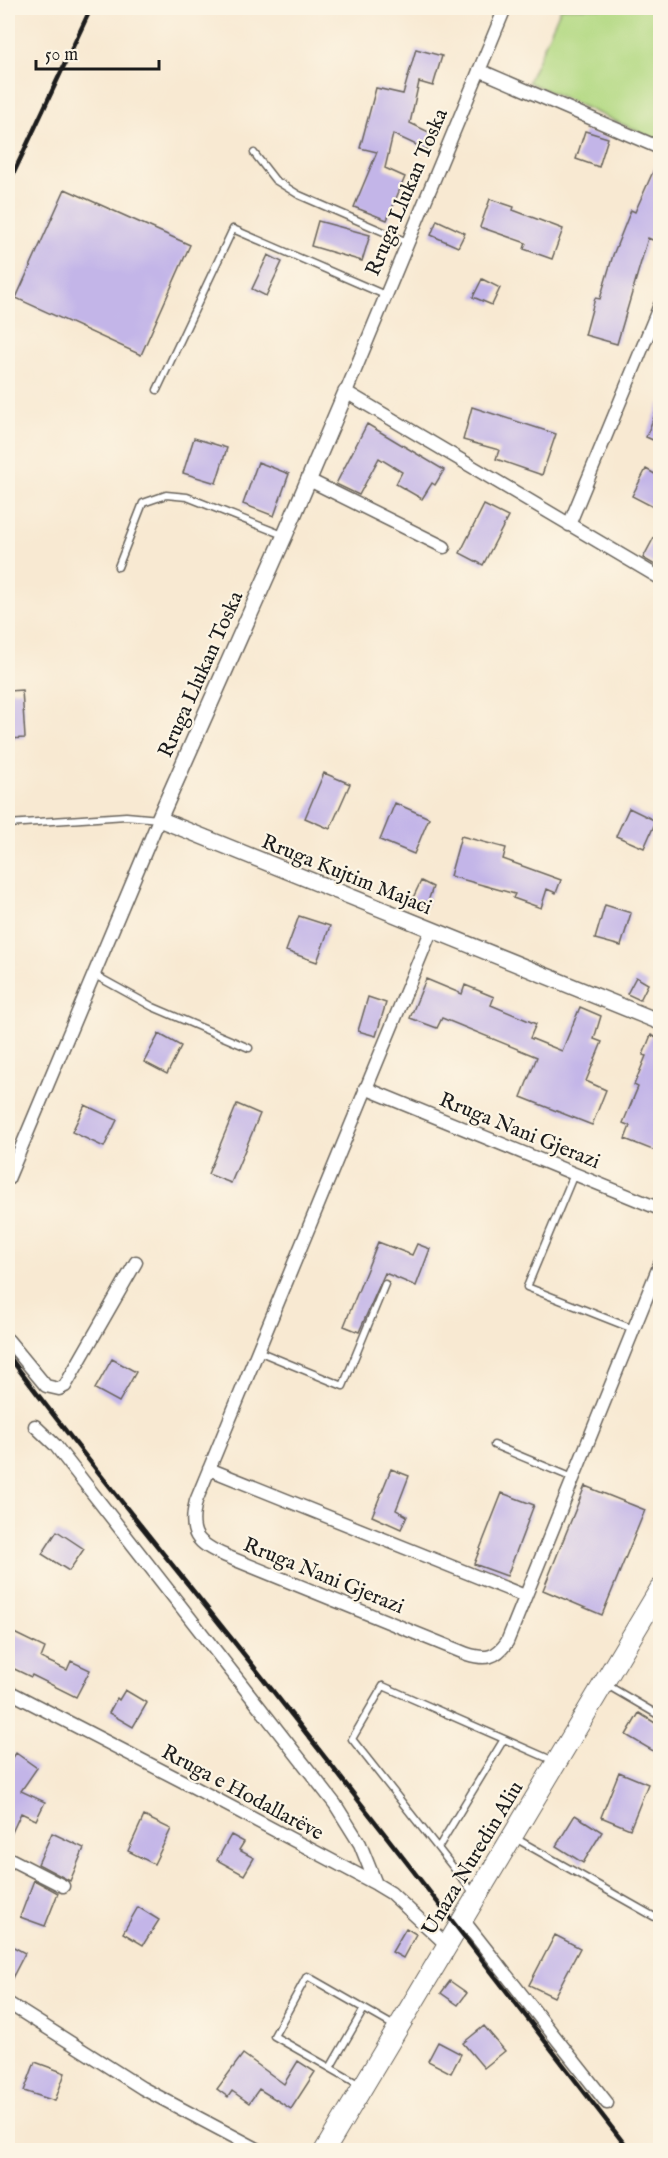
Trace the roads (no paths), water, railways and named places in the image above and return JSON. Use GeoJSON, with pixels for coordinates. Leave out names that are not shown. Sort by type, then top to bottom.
{"type":"FeatureCollection","features":[{"type":"Feature","properties":{"kind":"main road","name":"Unaza Nuredin Aliu"},"geometry":{"type":"LineString","coordinates":[[325,2150],[660,1589]]}},
{"type":"Feature","properties":{"kind":"street","name":"Rruga Llukan Toska"},"geometry":{"type":"LineString","coordinates":[[8,1179],[159,819],[309,480],[505,8]]}},
{"type":"Feature","properties":{"kind":"street"},"geometry":{"type":"LineString","coordinates":[[479,70],[660,148]]}},
{"type":"Feature","properties":{"kind":"street"},"geometry":{"type":"LineString","coordinates":[[569,525],[660,305]]}},
{"type":"Feature","properties":{"kind":"street"},"geometry":{"type":"LineString","coordinates":[[346,392],[660,578]]}},
{"type":"Feature","properties":{"kind":"street"},"geometry":{"type":"LineString","coordinates":[[309,480],[444,547]]}},
{"type":"Feature","properties":{"kind":"street","name":"Rruga Kujtim Majaci"},"geometry":{"type":"LineString","coordinates":[[159,819],[660,1023]]}},
{"type":"Feature","properties":{"kind":"street","name":"Rruga Nani Gjerazi"},"geometry":{"type":"LineString","coordinates":[[431,931],[196,1501],[192,1521],[193,1530],[202,1544],[226,1557],[480,1659],[496,1655],[502,1649],[525,1596],[660,1264]]}},
{"type":"Feature","properties":{"kind":"street","name":"Rruga Nani Gjerazi"},"geometry":{"type":"LineString","coordinates":[[365,1088],[643,1200],[660,1209]]}},
{"type":"Feature","properties":{"kind":"street"},"geometry":{"type":"LineString","coordinates":[[8,1340],[46,1386],[59,1389],[65,1386],[136,1262]]}},
{"type":"Feature","properties":{"kind":"street"},"geometry":{"type":"LineString","coordinates":[[35,1426],[55,1445],[335,1804],[360,1844],[376,1884]]}},
{"type":"Feature","properties":{"kind":"street"},"geometry":{"type":"LineString","coordinates":[[209,1469],[525,1596]]}},
{"type":"Feature","properties":{"kind":"street","name":"Rruga e Hodallarëve"},"geometry":{"type":"LineString","coordinates":[[8,1691],[174,1776],[376,1884],[391,1893],[448,1946]]}},
{"type":"Feature","properties":{"kind":"street"},"geometry":{"type":"LineString","coordinates":[[8,1858],[63,1886]]}},
{"type":"Feature","properties":{"kind":"street"},"geometry":{"type":"LineString","coordinates":[[463,1920],[607,2103]]}},
{"type":"Feature","properties":{"kind":"street"},"geometry":{"type":"LineString","coordinates":[[8,2003],[142,2088],[259,2151]]}},
{"type":"Feature","properties":{"kind":"lane"},"geometry":{"type":"LineString","coordinates":[[254,153],[275,180],[299,195],[407,242]]}},
{"type":"Feature","properties":{"kind":"lane"},"geometry":{"type":"LineString","coordinates":[[157,390],[233,229],[386,295]]}},
{"type":"Feature","properties":{"kind":"lane"},"geometry":{"type":"LineString","coordinates":[[118,567],[143,502],[166,495],[187,496],[285,536]]}},
{"type":"Feature","properties":{"kind":"lane","name":"Rruga Kujtim Majaci"},"geometry":{"type":"LineString","coordinates":[[8,824],[126,816],[159,819]]}},
{"type":"Feature","properties":{"kind":"lane"},"geometry":{"type":"LineString","coordinates":[[93,974],[153,1007],[249,1048]]}},
{"type":"Feature","properties":{"kind":"lane"},"geometry":{"type":"LineString","coordinates":[[574,1174],[527,1287],[633,1329]]}},
{"type":"Feature","properties":{"kind":"lane"},"geometry":{"type":"LineString","coordinates":[[257,1351],[343,1386],[386,1284]]}},
{"type":"Feature","properties":{"kind":"lane"},"geometry":{"type":"LineString","coordinates":[[494,1445],[573,1478]]}},
{"type":"Feature","properties":{"kind":"lane"},"geometry":{"type":"LineString","coordinates":[[604,1684],[660,1716]]}},
{"type":"Feature","properties":{"kind":"lane"},"geometry":{"type":"LineString","coordinates":[[477,1897],[352,1739],[383,1686],[557,1762]]}},
{"type":"Feature","properties":{"kind":"lane"},"geometry":{"type":"LineString","coordinates":[[438,1848],[504,1739]]}},
{"type":"Feature","properties":{"kind":"lane"},"geometry":{"type":"LineString","coordinates":[[512,1836],[660,1920]]}},
{"type":"Feature","properties":{"kind":"lane"},"geometry":{"type":"LineString","coordinates":[[363,2087],[274,2036],[307,1976],[398,2028]]}},
{"type":"Feature","properties":{"kind":"lane"},"geometry":{"type":"LineString","coordinates":[[330,2068],[364,2009]]}},
{"type":"Feature","properties":{"kind":"railway"},"geometry":{"type":"LineString","coordinates":[[8,185],[91,8]]}},
{"type":"Feature","properties":{"kind":"railway"},"geometry":{"type":"LineString","coordinates":[[8,1355],[90,1462],[331,1765],[629,2150]]}}]}
